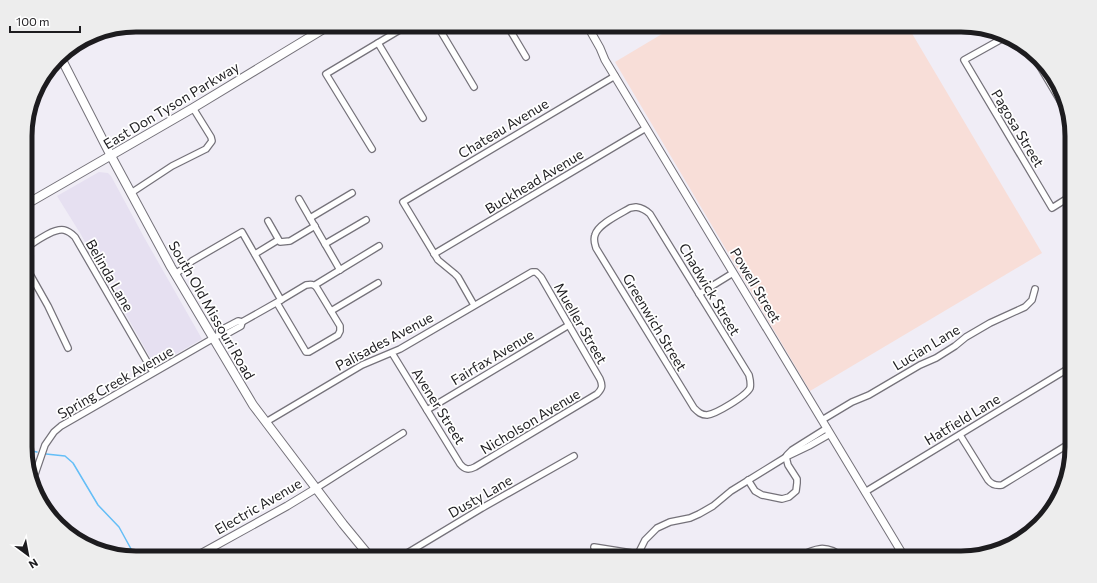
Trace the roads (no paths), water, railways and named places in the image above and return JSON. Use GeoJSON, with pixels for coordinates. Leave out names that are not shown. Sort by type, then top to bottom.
{"type":"FeatureCollection","features":[{"type":"Feature","properties":{"kind":"main road","name":"East Don Tyson Parkway"},"geometry":{"type":"LineString","coordinates":[[32,201],[193,108],[318,32]]}},
{"type":"Feature","properties":{"kind":"main road","name":"South Old Missouri Road"},"geometry":{"type":"LineString","coordinates":[[63,61],[111,156],[175,274],[216,337],[253,405],[315,489],[365,551]]}},
{"type":"Feature","properties":{"kind":"street"},"geometry":{"type":"LineString","coordinates":[[372,149],[326,74],[396,32]]}},
{"type":"Feature","properties":{"kind":"street"},"geometry":{"type":"LineString","coordinates":[[441,32],[474,87]]}},
{"type":"Feature","properties":{"kind":"street"},"geometry":{"type":"LineString","coordinates":[[511,32],[526,57]]}},
{"type":"Feature","properties":{"kind":"street","name":"Powell Street"},"geometry":{"type":"LineString","coordinates":[[591,32],[646,128],[901,551]]}},
{"type":"Feature","properties":{"kind":"street","name":"Pagosa Street"},"geometry":{"type":"LineString","coordinates":[[1000,40],[964,60],[1052,208],[1065,200]]}},
{"type":"Feature","properties":{"kind":"street"},"geometry":{"type":"LineString","coordinates":[[378,43],[423,118]]}},
{"type":"Feature","properties":{"kind":"street"},"geometry":{"type":"LineString","coordinates":[[1044,73],[1054,91]]}},
{"type":"Feature","properties":{"kind":"street","name":"Chateau Avenue"},"geometry":{"type":"LineString","coordinates":[[434,254],[404,202],[615,76]]}},
{"type":"Feature","properties":{"kind":"street"},"geometry":{"type":"LineString","coordinates":[[131,193],[172,166],[206,149],[210,145],[212,141],[211,137],[193,108]]}},
{"type":"Feature","properties":{"kind":"street","name":"Buckhead Avenue"},"geometry":{"type":"LineString","coordinates":[[434,254],[646,128]]}},
{"type":"Feature","properties":{"kind":"street"},"geometry":{"type":"LineString","coordinates":[[310,218],[352,193]]}},
{"type":"Feature","properties":{"kind":"street"},"geometry":{"type":"LineString","coordinates":[[299,199],[340,270]]}},
{"type":"Feature","properties":{"kind":"street","name":"Greenwich Street"},"geometry":{"type":"LineString","coordinates":[[641,208],[630,208],[601,226],[596,231],[594,237],[596,248],[694,408],[702,414],[709,415],[742,396],[750,387]]}},
{"type":"Feature","properties":{"kind":"street","name":"Chadwick Street"},"geometry":{"type":"LineString","coordinates":[[641,208],[650,214],[699,294],[748,375],[750,387]]}},
{"type":"Feature","properties":{"kind":"street"},"geometry":{"type":"LineString","coordinates":[[325,244],[366,220]]}},
{"type":"Feature","properties":{"kind":"street"},"geometry":{"type":"LineString","coordinates":[[268,221],[280,242],[290,242],[315,226]]}},
{"type":"Feature","properties":{"kind":"street","name":"Belinda Lane"},"geometry":{"type":"LineString","coordinates":[[32,245],[54,232],[65,230],[75,237],[153,372]]}},
{"type":"Feature","properties":{"kind":"street"},"geometry":{"type":"LineString","coordinates":[[175,274],[192,261],[242,232],[307,353],[338,335],[340,331],[340,326],[315,285]]}},
{"type":"Feature","properties":{"kind":"street"},"geometry":{"type":"LineString","coordinates":[[255,254],[278,240]]}},
{"type":"Feature","properties":{"kind":"street","name":"Spring Creek Avenue"},"geometry":{"type":"LineString","coordinates":[[36,472],[45,445],[54,432],[61,426],[216,337],[223,336],[241,326],[242,322],[306,285],[315,285],[379,246]]}},
{"type":"Feature","properties":{"kind":"street"},"geometry":{"type":"LineString","coordinates":[[434,254],[438,260],[458,277],[474,305]]}},
{"type":"Feature","properties":{"kind":"street","name":"Palisades Avenue"},"geometry":{"type":"LineString","coordinates":[[266,422],[362,365],[400,349],[528,273],[536,272]]}},
{"type":"Feature","properties":{"kind":"street","name":"Mueller Street"},"geometry":{"type":"LineString","coordinates":[[536,272],[541,277],[600,379],[602,388]]}},
{"type":"Feature","properties":{"kind":"street"},"geometry":{"type":"LineString","coordinates":[[699,294],[734,273]]}},
{"type":"Feature","properties":{"kind":"street"},"geometry":{"type":"LineString","coordinates":[[32,278],[48,306],[68,348]]}},
{"type":"Feature","properties":{"kind":"street"},"geometry":{"type":"LineString","coordinates":[[331,310],[378,283]]}},
{"type":"Feature","properties":{"kind":"street","name":"Lucian Lane"},"geometry":{"type":"LineString","coordinates":[[822,420],[852,402],[869,395],[920,365],[936,358],[966,337],[990,323],[1025,307],[1032,300],[1035,289]]}},
{"type":"Feature","properties":{"kind":"street","name":"Fairfax Avenue"},"geometry":{"type":"LineString","coordinates":[[427,410],[569,325]]}},
{"type":"Feature","properties":{"kind":"street","name":"Avener Street"},"geometry":{"type":"LineString","coordinates":[[392,353],[460,464],[467,469]]}},
{"type":"Feature","properties":{"kind":"street","name":"Hatfield Lane"},"geometry":{"type":"LineString","coordinates":[[866,492],[1065,371]]}},
{"type":"Feature","properties":{"kind":"street","name":"Nicholson Avenue"},"geometry":{"type":"LineString","coordinates":[[467,469],[475,467],[591,398],[602,388]]}},
{"type":"Feature","properties":{"kind":"street"},"geometry":{"type":"LineString","coordinates":[[640,551],[645,540],[657,528],[670,522],[690,518],[700,514],[713,506],[730,491],[786,457],[810,446],[828,431]]}},
{"type":"Feature","properties":{"kind":"street"},"geometry":{"type":"LineString","coordinates":[[315,489],[403,433]]}},
{"type":"Feature","properties":{"kind":"street"},"geometry":{"type":"LineString","coordinates":[[960,434],[988,480],[994,485],[1002,485],[1065,446]]}},
{"type":"Feature","properties":{"kind":"street","name":"Dusty Lane"},"geometry":{"type":"LineString","coordinates":[[411,551],[482,508],[574,456]]}},
{"type":"Feature","properties":{"kind":"street"},"geometry":{"type":"LineString","coordinates":[[748,480],[755,491],[762,495],[782,499],[789,498],[796,491],[797,479],[788,465],[786,457]]}},
{"type":"Feature","properties":{"kind":"street","name":"Electric Avenue"},"geometry":{"type":"LineString","coordinates":[[206,551],[315,489]]}},
{"type":"Feature","properties":{"kind":"street"},"geometry":{"type":"LineString","coordinates":[[594,547],[614,551]]}},
{"type":"Feature","properties":{"kind":"street"},"geometry":{"type":"LineString","coordinates":[[810,551],[826,548],[835,551]]}},
{"type":"Feature","properties":{"kind":"waterway"},"geometry":{"type":"LineString","coordinates":[[32,451],[37,452]]}},
{"type":"Feature","properties":{"kind":"waterway"},"geometry":{"type":"LineString","coordinates":[[46,454],[65,456],[73,463],[98,505],[119,527],[132,551]]}}]}
